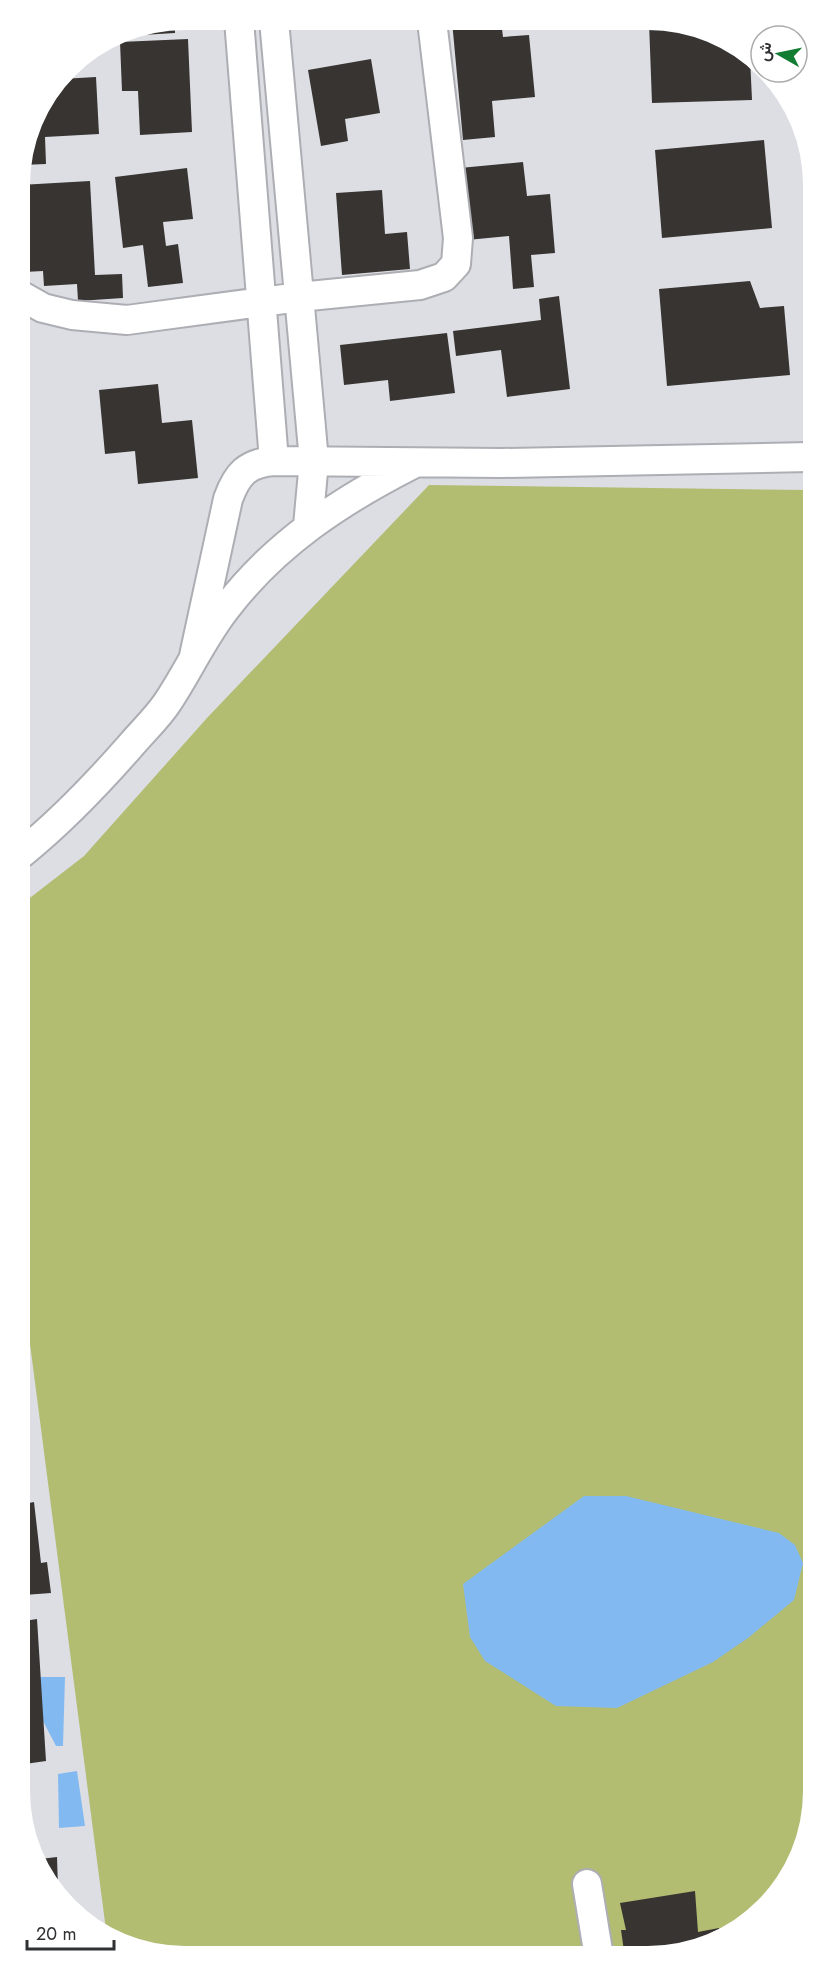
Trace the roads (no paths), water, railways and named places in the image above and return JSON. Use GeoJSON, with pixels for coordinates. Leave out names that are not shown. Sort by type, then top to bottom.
{"type":"FeatureCollection","features":[{"type":"Feature","properties":{"kind":"street"},"geometry":{"type":"LineString","coordinates":[[240,30],[274,461]]}},
{"type":"Feature","properties":{"kind":"street"},"geometry":{"type":"LineString","coordinates":[[275,30],[314,461],[308,526]]}},
{"type":"Feature","properties":{"kind":"street"},"geometry":{"type":"LineString","coordinates":[[30,301],[43,308],[62,312],[127,320],[299,297],[420,285],[444,277],[456,264],[458,238],[433,30]]}},
{"type":"Feature","properties":{"kind":"street"},"geometry":{"type":"LineString","coordinates":[[194,657],[223,517],[234,483],[243,470],[251,465],[274,461],[414,463],[803,456]]}},
{"type":"Feature","properties":{"kind":"street"},"geometry":{"type":"LineString","coordinates":[[30,846],[61,821],[111,769],[166,705],[227,607],[281,549],[308,526],[368,487],[414,463]]}},
{"type":"Feature","properties":{"kind":"street"},"geometry":{"type":"LineString","coordinates":[[587,1884],[596,1946]]}},
{"type":"Feature","properties":{"kind":"water"},"geometry":{"type":"Polygon","coordinates":[[[584,1496],[626,1496],[779,1533],[795,1545],[803,1563],[794,1600],[748,1638],[713,1662],[617,1708],[556,1706],[485,1661],[470,1637],[463,1584],[584,1496]]]}},
{"type":"Feature","properties":{"kind":"water"},"geometry":{"type":"Polygon","coordinates":[[[40,1677],[65,1677],[63,1746],[56,1746],[43,1721],[40,1677]]]}},
{"type":"Feature","properties":{"kind":"water"},"geometry":{"type":"Polygon","coordinates":[[[77,1771],[85,1826],[59,1828],[58,1774],[77,1771]]]}}]}
